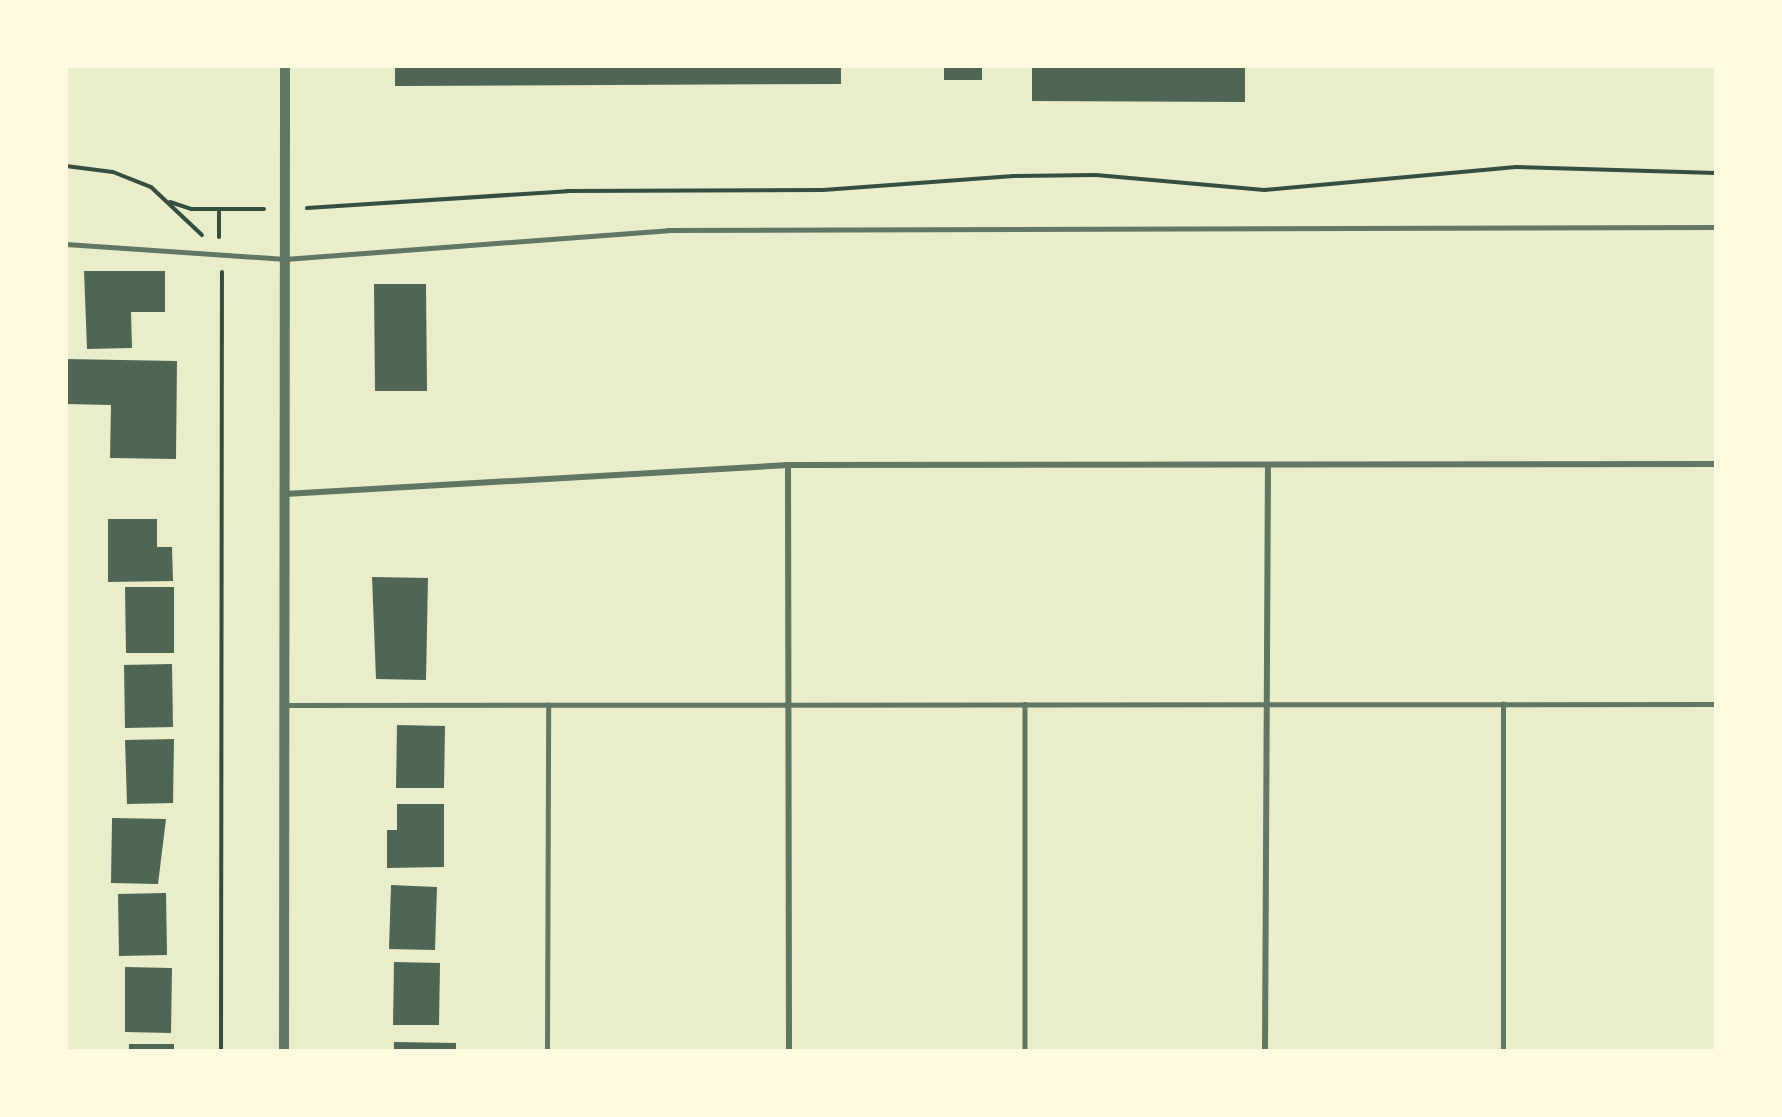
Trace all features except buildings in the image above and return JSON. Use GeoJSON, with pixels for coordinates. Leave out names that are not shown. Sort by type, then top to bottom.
{"type":"FeatureCollection","features":[{"type":"Feature","properties":{"kind":"street"},"geometry":{"type":"LineString","coordinates":[[284,1051],[285,66]]}},
{"type":"Feature","properties":{"kind":"street"},"geometry":{"type":"LineString","coordinates":[[285,494],[788,465],[1716,464]]}},
{"type":"Feature","properties":{"kind":"street"},"geometry":{"type":"LineString","coordinates":[[788,465],[789,1051]]}},
{"type":"Feature","properties":{"kind":"street"},"geometry":{"type":"LineString","coordinates":[[1265,1051],[1268,466]]}},
{"type":"Feature","properties":{"kind":"lane"},"geometry":{"type":"LineString","coordinates":[[66,244],[285,259],[668,230],[1716,227]]}},
{"type":"Feature","properties":{"kind":"lane"},"geometry":{"type":"LineString","coordinates":[[1025,704],[1025,1051]]}},
{"type":"Feature","properties":{"kind":"lane"},"geometry":{"type":"LineString","coordinates":[[1503,704],[1503,1051]]}},
{"type":"Feature","properties":{"kind":"lane"},"geometry":{"type":"LineString","coordinates":[[284,705],[1716,704]]}},
{"type":"Feature","properties":{"kind":"lane"},"geometry":{"type":"LineString","coordinates":[[548,705],[548,1051]]}},
{"type":"Feature","properties":{"kind":"path"},"geometry":{"type":"LineString","coordinates":[[66,166],[132,179],[170,202],[221,253]]}},
{"type":"Feature","properties":{"kind":"path"},"geometry":{"type":"LineString","coordinates":[[170,202],[219,210],[350,209],[567,190],[823,190],[1013,176],[1096,175],[1264,190],[1516,167],[1716,173]]}},
{"type":"Feature","properties":{"kind":"path"},"geometry":{"type":"LineString","coordinates":[[219,210],[221,253],[221,1051]]}}]}
